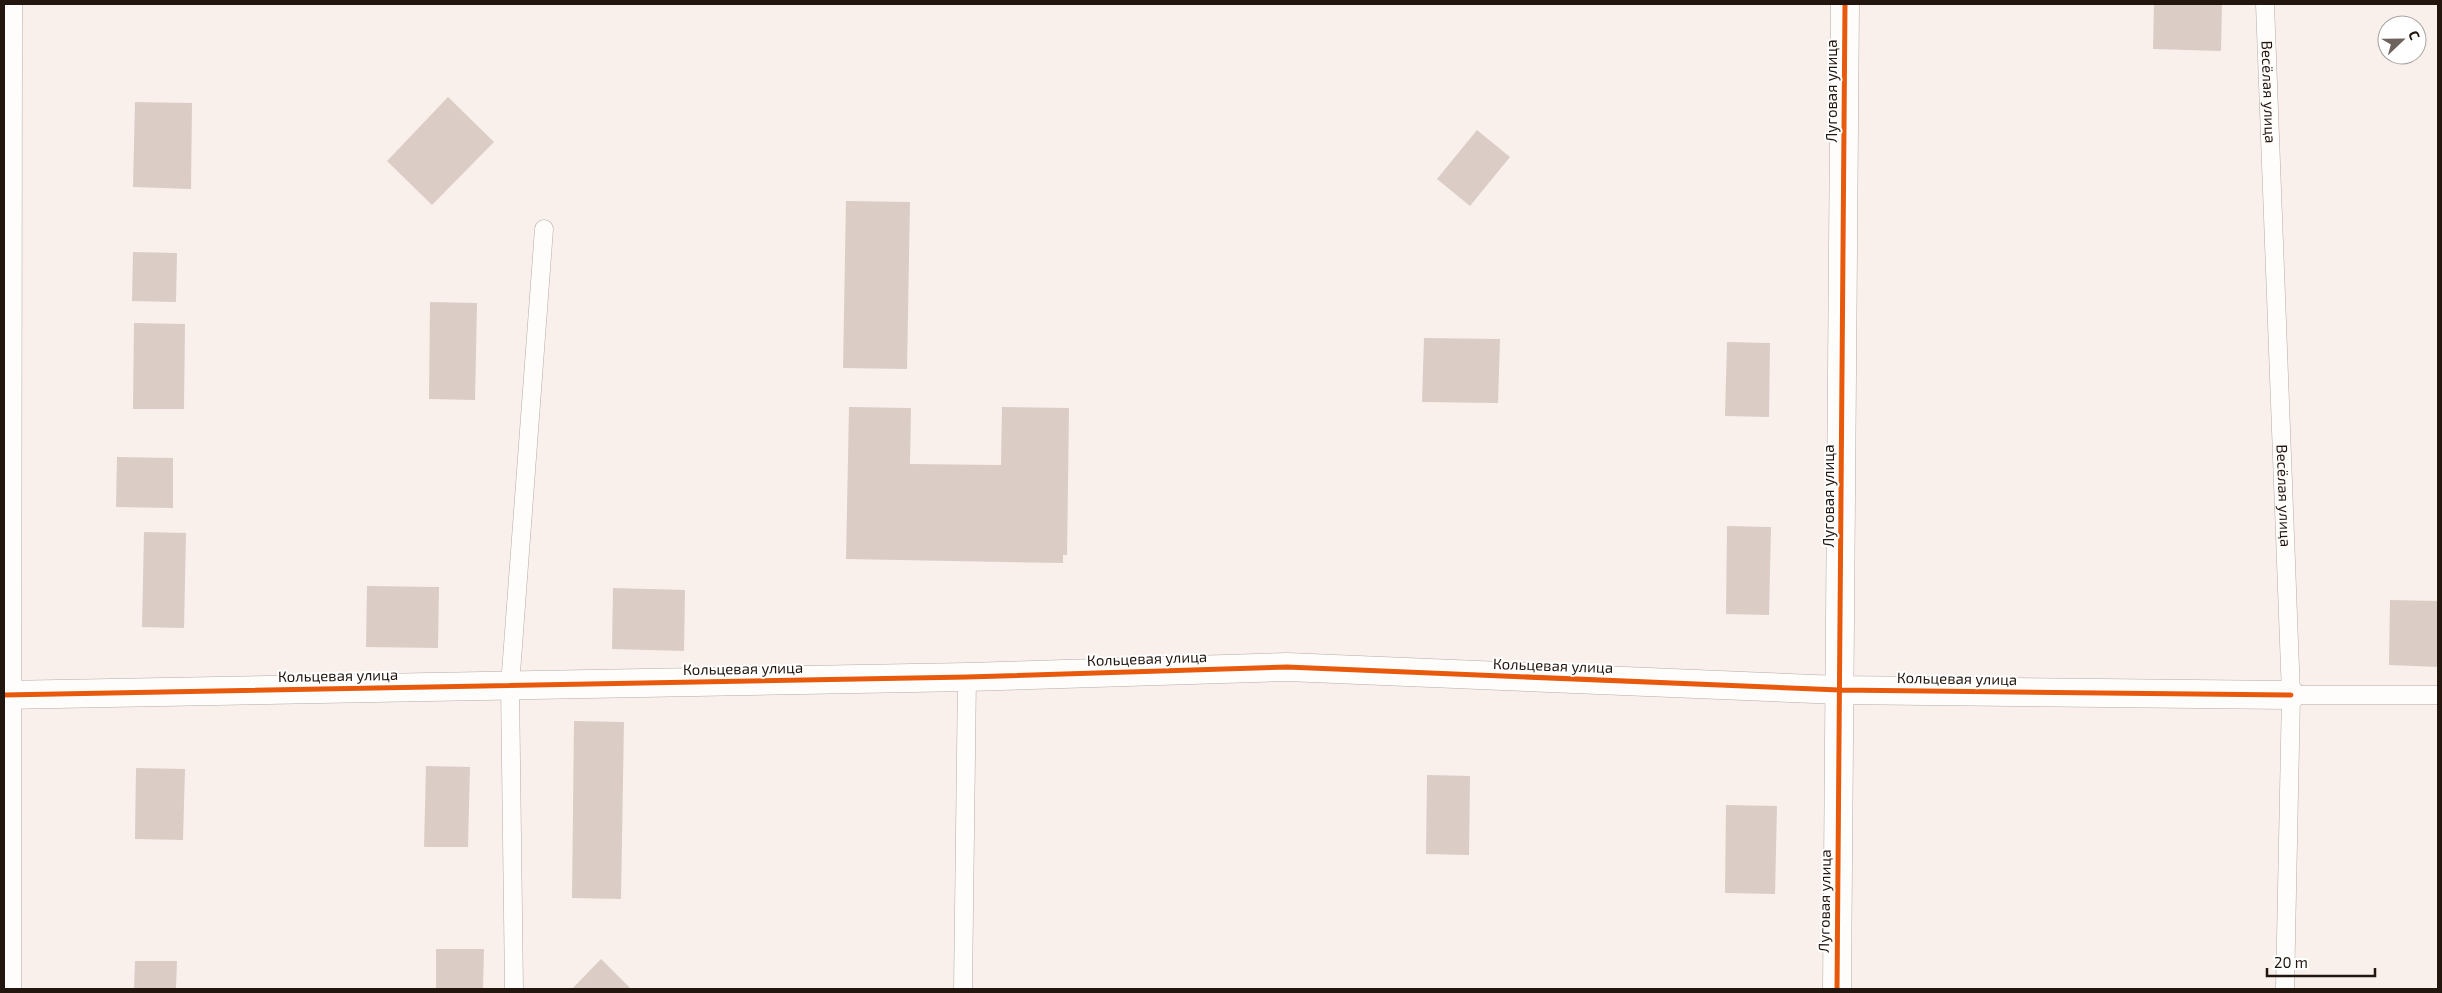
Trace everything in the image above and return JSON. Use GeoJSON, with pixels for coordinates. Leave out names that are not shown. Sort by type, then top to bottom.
{"type":"FeatureCollection","features":[{"type":"Feature","properties":{"kind":"street"},"geometry":{"type":"LineString","coordinates":[[7,989],[8,4]]}},
{"type":"Feature","properties":{"kind":"street","name":"Луговая улица"},"geometry":{"type":"LineString","coordinates":[[1837,989],[1845,4]]}},
{"type":"Feature","properties":{"kind":"street","name":"Кольцевая улица"},"geometry":{"type":"LineString","coordinates":[[6,695],[967,677],[1287,667],[1840,690],[2291,695]]}},
{"type":"Feature","properties":{"kind":"lane","name":"Весёлая улица"},"geometry":{"type":"LineString","coordinates":[[2266,4],[2291,695],[2285,989]]}},
{"type":"Feature","properties":{"kind":"lane"},"geometry":{"type":"LineString","coordinates":[[514,989],[510,686],[544,229]]}},
{"type":"Feature","properties":{"kind":"lane"},"geometry":{"type":"LineString","coordinates":[[963,989],[967,677]]}},
{"type":"Feature","properties":{"kind":"lane"},"geometry":{"type":"LineString","coordinates":[[2291,695],[2438,695]]}},
{"type":"Feature","properties":{"kind":"building"},"geometry":{"type":"Polygon","coordinates":[[[2154,4],[2222,4],[2221,51],[2153,49],[2154,4]]]}},
{"type":"Feature","properties":{"kind":"building"},"geometry":{"type":"Polygon","coordinates":[[[448,97],[494,142],[432,205],[387,161],[448,97]]]}},
{"type":"Feature","properties":{"kind":"building"},"geometry":{"type":"Polygon","coordinates":[[[135,102],[192,103],[191,189],[133,187],[135,102]]]}},
{"type":"Feature","properties":{"kind":"building"},"geometry":{"type":"Polygon","coordinates":[[[1477,130],[1510,157],[1470,206],[1437,179],[1477,130]]]}},
{"type":"Feature","properties":{"kind":"building"},"geometry":{"type":"Polygon","coordinates":[[[846,201],[910,202],[907,369],[843,368],[846,201]]]}},
{"type":"Feature","properties":{"kind":"building"},"geometry":{"type":"Polygon","coordinates":[[[133,252],[177,253],[176,302],[132,301],[133,252]]]}},
{"type":"Feature","properties":{"kind":"building"},"geometry":{"type":"Polygon","coordinates":[[[430,302],[477,303],[475,400],[429,399],[430,302]]]}},
{"type":"Feature","properties":{"kind":"building"},"geometry":{"type":"Polygon","coordinates":[[[134,323],[185,324],[184,409],[133,409],[134,323]]]}},
{"type":"Feature","properties":{"kind":"building"},"geometry":{"type":"Polygon","coordinates":[[[1424,338],[1500,339],[1498,403],[1422,402],[1424,338]]]}},
{"type":"Feature","properties":{"kind":"building"},"geometry":{"type":"Polygon","coordinates":[[[1727,342],[1770,343],[1769,417],[1725,416],[1727,342]]]}},
{"type":"Feature","properties":{"kind":"building"},"geometry":{"type":"Polygon","coordinates":[[[849,407],[911,408],[910,464],[1001,465],[1002,407],[1069,408],[1067,555],[1063,555],[1063,563],[846,559],[849,407]]]}},
{"type":"Feature","properties":{"kind":"building"},"geometry":{"type":"Polygon","coordinates":[[[117,457],[173,458],[173,508],[116,507],[117,457]]]}},
{"type":"Feature","properties":{"kind":"building"},"geometry":{"type":"Polygon","coordinates":[[[1727,526],[1771,527],[1769,615],[1726,614],[1727,526]]]}},
{"type":"Feature","properties":{"kind":"building"},"geometry":{"type":"Polygon","coordinates":[[[144,532],[186,533],[184,628],[142,627],[144,532]]]}},
{"type":"Feature","properties":{"kind":"building"},"geometry":{"type":"Polygon","coordinates":[[[367,586],[439,587],[438,648],[366,647],[367,586]]]}},
{"type":"Feature","properties":{"kind":"building"},"geometry":{"type":"Polygon","coordinates":[[[613,588],[685,590],[684,651],[612,649],[613,588]]]}},
{"type":"Feature","properties":{"kind":"building"},"geometry":{"type":"Polygon","coordinates":[[[2390,600],[2438,601],[2438,667],[2389,665],[2390,600]]]}},
{"type":"Feature","properties":{"kind":"building"},"geometry":{"type":"Polygon","coordinates":[[[574,721],[624,722],[621,899],[572,898],[574,721]]]}},
{"type":"Feature","properties":{"kind":"building"},"geometry":{"type":"Polygon","coordinates":[[[426,766],[470,767],[468,847],[424,847],[426,766]]]}},
{"type":"Feature","properties":{"kind":"building"},"geometry":{"type":"Polygon","coordinates":[[[136,768],[185,769],[183,840],[135,839],[136,768]]]}},
{"type":"Feature","properties":{"kind":"building"},"geometry":{"type":"Polygon","coordinates":[[[1427,775],[1470,776],[1469,855],[1426,854],[1427,775]]]}},
{"type":"Feature","properties":{"kind":"building"},"geometry":{"type":"Polygon","coordinates":[[[1726,805],[1777,806],[1775,894],[1725,893],[1726,805]]]}},
{"type":"Feature","properties":{"kind":"building"},"geometry":{"type":"Polygon","coordinates":[[[436,949],[484,949],[483,989],[436,989],[436,949]]]}},
{"type":"Feature","properties":{"kind":"building"},"geometry":{"type":"Polygon","coordinates":[[[601,959],[631,989],[572,989],[601,959]]]}},
{"type":"Feature","properties":{"kind":"building"},"geometry":{"type":"Polygon","coordinates":[[[135,961],[177,961],[176,989],[134,989],[135,961]]]}},
{"type":"Feature","properties":{"kind":"cycle path"},"geometry":{"type":"LineString","coordinates":[[1837,989],[1845,4]]}},
{"type":"Feature","properties":{"kind":"cycle path"},"geometry":{"type":"LineString","coordinates":[[4,695],[967,677],[1287,667],[1839,690],[2291,695]]}}]}
